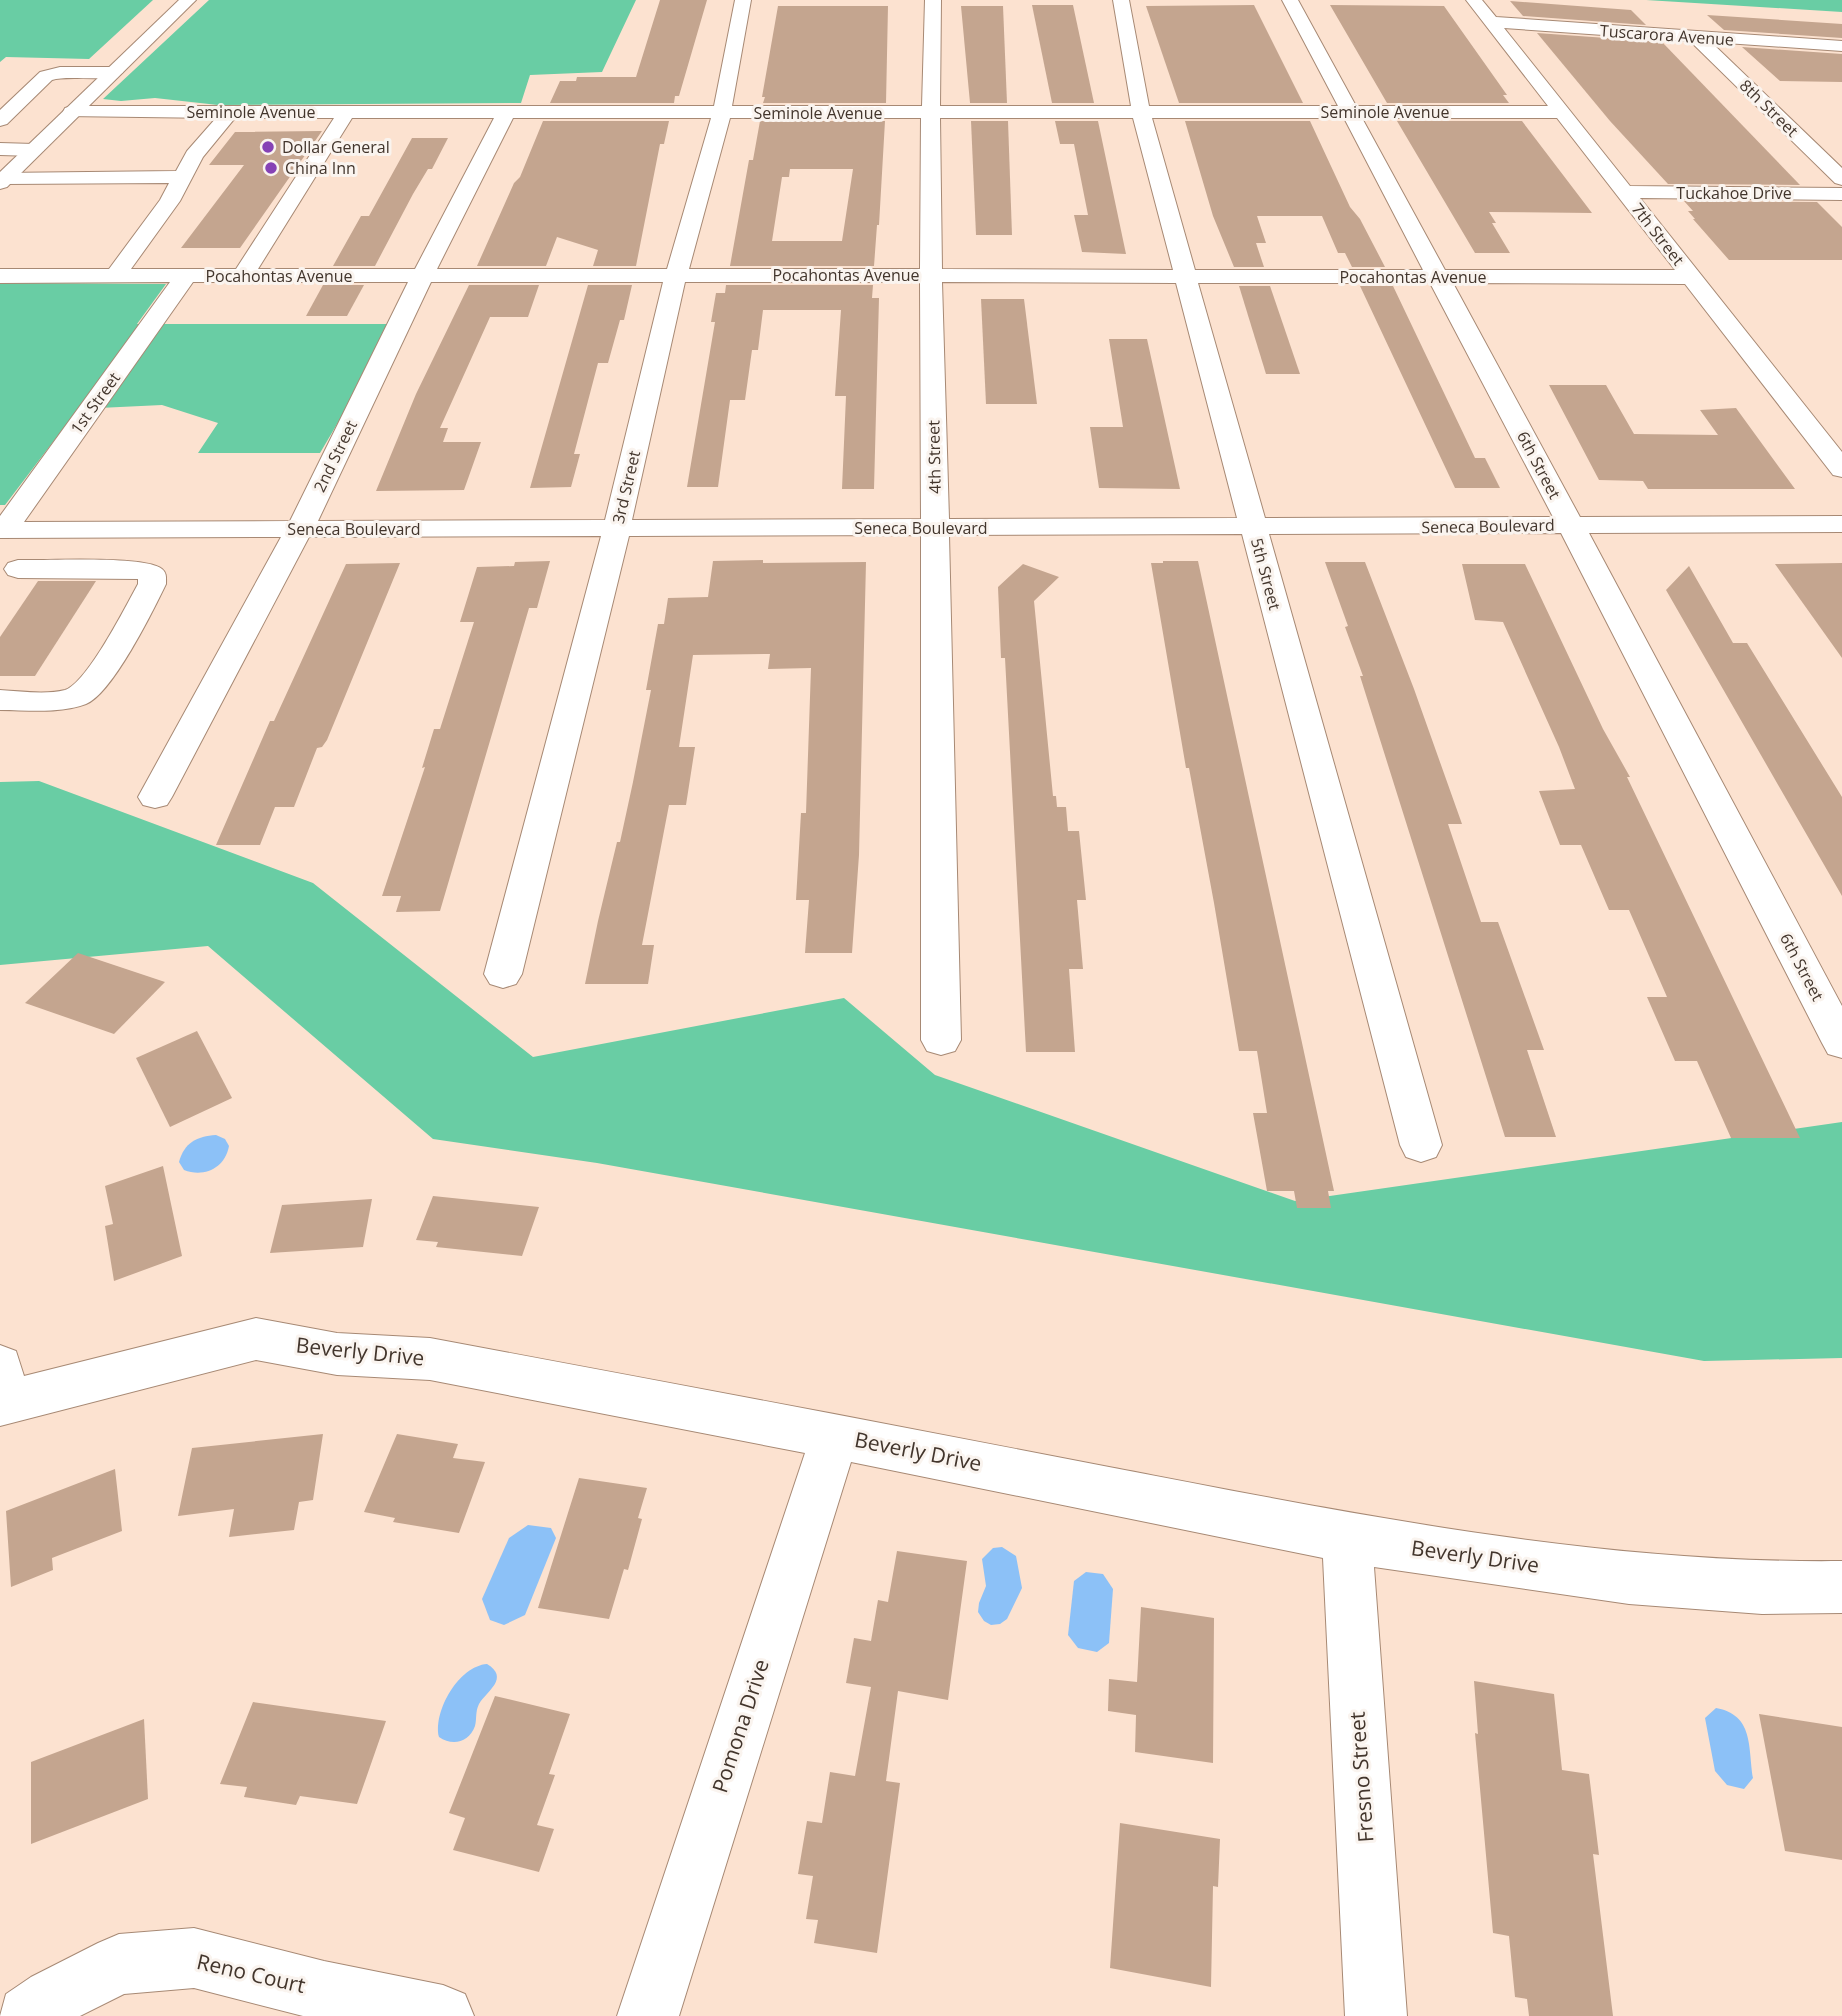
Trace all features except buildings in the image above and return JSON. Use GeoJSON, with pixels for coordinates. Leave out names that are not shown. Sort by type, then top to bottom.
{"type":"FeatureCollection","features":[{"type":"Feature","properties":{"kind":"main road"},"geometry":{"type":"LineString","coordinates":[[3,181],[188,0]]}},
{"type":"Feature","properties":{"kind":"main road","name":"3rd Street"},"geometry":{"type":"LineString","coordinates":[[503,974],[617,527],[676,275],[722,113],[743,0]]}},
{"type":"Feature","properties":{"kind":"main road","name":"4th Street"},"geometry":{"type":"LineString","coordinates":[[933,0],[929,114],[929,274],[936,528],[941,1040]]}},
{"type":"Feature","properties":{"kind":"main road","name":"5th Street"},"geometry":{"type":"LineString","coordinates":[[1121,0],[1141,112],[1421,1145]]}},
{"type":"Feature","properties":{"kind":"main road","name":"6th Street"},"geometry":{"type":"LineString","coordinates":[[1290,0],[1353,112],[1842,1043]]}},
{"type":"Feature","properties":{"kind":"main road","name":"7th Street"},"geometry":{"type":"LineString","coordinates":[[1474,0],[1842,469]]}},
{"type":"Feature","properties":{"kind":"main road","name":"Tuscarora Avenue"},"geometry":{"type":"LineString","coordinates":[[1492,22],[1842,46]]}},
{"type":"Feature","properties":{"kind":"main road","name":"8th Street"},"geometry":{"type":"LineString","coordinates":[[1696,37],[1842,179]]}},
{"type":"Feature","properties":{"kind":"main road"},"geometry":{"type":"LineString","coordinates":[[0,120],[46,76],[60,72],[114,72]]}},
{"type":"Feature","properties":{"kind":"main road"},"geometry":{"type":"LineString","coordinates":[[115,276],[170,201],[194,155],[231,111]]}},
{"type":"Feature","properties":{"kind":"main road"},"geometry":{"type":"LineString","coordinates":[[243,275],[347,111]]}},
{"type":"Feature","properties":{"kind":"main road","name":"2nd Street"},"geometry":{"type":"LineString","coordinates":[[155,797],[300,529],[423,275],[507,111]]}},
{"type":"Feature","properties":{"kind":"main road","name":"Seminole Avenue"},"geometry":{"type":"LineString","coordinates":[[72,112],[1564,112]]}},
{"type":"Feature","properties":{"kind":"main road"},"geometry":{"type":"LineString","coordinates":[[0,149],[34,150]]}},
{"type":"Feature","properties":{"kind":"main road"},"geometry":{"type":"LineString","coordinates":[[3,181],[181,177]]}},
{"type":"Feature","properties":{"kind":"main road","name":"Tuckahoe Drive"},"geometry":{"type":"LineString","coordinates":[[1625,192],[1842,194]]}},
{"type":"Feature","properties":{"kind":"main road","name":"Pocahontas Avenue"},"geometry":{"type":"LineString","coordinates":[[0,276],[929,274],[1188,278],[1691,277]]}},
{"type":"Feature","properties":{"kind":"main road","name":"1st Street"},"geometry":{"type":"LineString","coordinates":[[2,530],[186,276]]}},
{"type":"Feature","properties":{"kind":"main road","name":"Seneca Boulevard"},"geometry":{"type":"LineString","coordinates":[[2,530],[1842,524]]}},
{"type":"Feature","properties":{"kind":"main road"},"geometry":{"type":"LineString","coordinates":[[9,569],[40,558],[57,531]]}},
{"type":"Feature","properties":{"kind":"main road"},"geometry":{"type":"LineString","coordinates":[[0,700],[54,700],[81,695],[97,676],[152,584],[152,575],[141,570],[9,569]]}},
{"type":"Feature","properties":{"kind":"main road","name":"Beverly Drive"},"geometry":{"type":"LineString","coordinates":[[1,1390],[256,1339],[337,1354],[430,1359],[1347,1538],[1629,1578],[1762,1588],[1842,1587]]}},
{"type":"Feature","properties":{"kind":"main road","name":"Pomona Drive"},"geometry":{"type":"LineString","coordinates":[[648,2016],[835,1436]]}},
{"type":"Feature","properties":{"kind":"main road","name":"Fresno Street"},"geometry":{"type":"LineString","coordinates":[[1347,1538],[1376,2016]]}},
{"type":"Feature","properties":{"kind":"main road","name":"Reno Court"},"geometry":{"type":"LineString","coordinates":[[28,2016],[52,1998],[119,1964],[194,1958],[324,1991],[443,2016]]}},
{"type":"Feature","properties":{"kind":"green space"},"geometry":{"type":"Polygon","coordinates":[[[0,0],[153,0],[89,59],[6,57],[0,62],[0,0]]]}},
{"type":"Feature","properties":{"kind":"green space"},"geometry":{"type":"Polygon","coordinates":[[[209,0],[636,0],[602,72],[530,75],[521,103],[218,105],[155,98],[121,101],[103,99],[209,0]]]}},
{"type":"Feature","properties":{"kind":"green space"},"geometry":{"type":"Polygon","coordinates":[[[1646,0],[1842,0],[1842,12],[1646,0]]]}},
{"type":"Feature","properties":{"kind":"green space"},"geometry":{"type":"Polygon","coordinates":[[[0,283],[166,284],[137,324],[396,324],[320,453],[198,453],[218,423],[162,405],[78,409],[5,505],[0,505],[0,283]]]}},
{"type":"Feature","properties":{"kind":"green space"},"geometry":{"type":"Polygon","coordinates":[[[39,781],[313,883],[533,1057],[844,998],[935,1075],[1295,1201],[1842,1122],[1842,1358],[1704,1361],[597,1163],[433,1139],[208,946],[0,965],[0,782],[39,781]]]}},
{"type":"Feature","properties":{"kind":"water"},"geometry":{"type":"Polygon","coordinates":[[[216,1135],[225,1139],[229,1146],[223,1160],[206,1172],[184,1170],[179,1162],[188,1145],[197,1139],[216,1135]]]}},
{"type":"Feature","properties":{"kind":"water"},"geometry":{"type":"Polygon","coordinates":[[[528,1525],[551,1528],[556,1538],[525,1615],[504,1625],[490,1620],[482,1599],[509,1538],[528,1525]]]}},
{"type":"Feature","properties":{"kind":"water"},"geometry":{"type":"Polygon","coordinates":[[[1002,1547],[1016,1556],[1022,1588],[1007,1619],[1000,1624],[991,1625],[984,1621],[978,1612],[986,1586],[982,1559],[993,1548],[1002,1547]]]}},
{"type":"Feature","properties":{"kind":"water"},"geometry":{"type":"Polygon","coordinates":[[[1086,1572],[1103,1574],[1113,1589],[1109,1643],[1097,1652],[1078,1648],[1068,1635],[1074,1581],[1086,1572]]]}},
{"type":"Feature","properties":{"kind":"water"},"geometry":{"type":"Polygon","coordinates":[[[487,1664],[494,1669],[497,1679],[479,1704],[472,1732],[455,1742],[439,1737],[440,1715],[450,1692],[467,1673],[487,1664]]]}},
{"type":"Feature","properties":{"kind":"water"},"geometry":{"type":"Polygon","coordinates":[[[1716,1708],[1737,1718],[1747,1734],[1753,1778],[1744,1789],[1727,1785],[1715,1771],[1705,1718],[1716,1708]]]}},
{"type":"Feature","properties":{"kind":"place","name":"Dollar General"},"geometry":{"type":"Point","coordinates":[268,147]}},
{"type":"Feature","properties":{"kind":"place","name":"China Inn"},"geometry":{"type":"Point","coordinates":[271,168]}}]}
